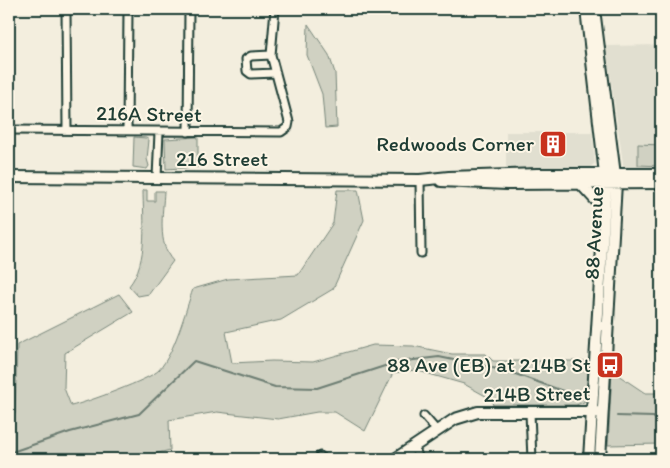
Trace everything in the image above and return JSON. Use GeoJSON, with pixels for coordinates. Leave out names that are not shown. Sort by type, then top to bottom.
{"type":"FeatureCollection","features":[{"type":"Feature","properties":{"kind":"main road","name":"88 Avenue"},"geometry":{"type":"LineString","coordinates":[[586,9],[611,178],[604,208],[598,412],[600,459]]}},
{"type":"Feature","properties":{"kind":"main road","name":"88 Avenue"},"geometry":{"type":"LineString","coordinates":[[589,459],[598,412],[611,178],[594,9]]}},
{"type":"Feature","properties":{"kind":"main road","name":"216 Street"},"geometry":{"type":"LineString","coordinates":[[435,180],[449,176],[611,178],[661,174]]}},
{"type":"Feature","properties":{"kind":"main road","name":"216 Street"},"geometry":{"type":"LineString","coordinates":[[9,177],[435,180],[458,184],[582,184],[611,178],[661,184]]}},
{"type":"Feature","properties":{"kind":"main road"},"geometry":{"type":"LineString","coordinates":[[582,184],[604,208]]}},
{"type":"Feature","properties":{"kind":"main road","name":"214B Street"},"geometry":{"type":"LineString","coordinates":[[395,459],[455,419],[478,412],[598,412]]}},
{"type":"Feature","properties":{"kind":"street"},"geometry":{"type":"LineString","coordinates":[[66,9],[67,130]]}},
{"type":"Feature","properties":{"kind":"street"},"geometry":{"type":"LineString","coordinates":[[127,131],[128,9]]}},
{"type":"Feature","properties":{"kind":"street"},"geometry":{"type":"LineString","coordinates":[[188,132],[189,9]]}},
{"type":"Feature","properties":{"kind":"street"},"geometry":{"type":"LineString","coordinates":[[271,55],[251,56],[246,59],[247,71],[251,74],[276,73],[271,55],[276,9]]}},
{"type":"Feature","properties":{"kind":"street","name":"216A Street"},"geometry":{"type":"LineString","coordinates":[[9,130],[281,132],[288,128],[289,122],[276,73]]}},
{"type":"Feature","properties":{"kind":"street"},"geometry":{"type":"LineString","coordinates":[[157,178],[159,132]]}},
{"type":"Feature","properties":{"kind":"street"},"geometry":{"type":"LineString","coordinates":[[420,180],[421,253]]}},
{"type":"Feature","properties":{"kind":"street"},"geometry":{"type":"LineString","coordinates":[[530,413],[532,459]]}},
{"type":"Feature","properties":{"kind":"street"},"geometry":{"type":"LineString","coordinates":[[424,416],[437,431]]}},
{"type":"Feature","properties":{"kind":"street"},"geometry":{"type":"LineString","coordinates":[[414,446],[419,459]]}},
{"type":"Feature","properties":{"kind":"street"},"geometry":{"type":"LineString","coordinates":[[223,459],[234,459]]}},
{"type":"Feature","properties":{"kind":"shaded area"},"geometry":{"type":"Polygon","coordinates":[[[308,24],[329,55],[335,73],[337,127],[325,128],[322,94],[307,55],[308,24]]]}},
{"type":"Feature","properties":{"kind":"shaded area"},"geometry":{"type":"Polygon","coordinates":[[[661,45],[661,171],[624,170],[606,46],[661,45]]]}},
{"type":"Feature","properties":{"kind":"shaded area"},"geometry":{"type":"Polygon","coordinates":[[[506,132],[592,132],[595,163],[589,168],[506,168],[506,132]]]}},
{"type":"Feature","properties":{"kind":"shaded area"},"geometry":{"type":"Polygon","coordinates":[[[134,137],[149,140],[147,159],[149,166],[147,169],[133,167],[134,137]]]}},
{"type":"Feature","properties":{"kind":"shaded area"},"geometry":{"type":"Polygon","coordinates":[[[198,137],[198,167],[166,169],[165,139],[198,137]]]}},
{"type":"Feature","properties":{"kind":"shaded area"},"geometry":{"type":"Polygon","coordinates":[[[638,144],[661,145],[661,166],[638,165],[638,144]]]}},
{"type":"Feature","properties":{"kind":"shaded area"},"geometry":{"type":"Polygon","coordinates":[[[143,190],[147,190],[147,201],[155,201],[155,191],[164,191],[163,237],[168,254],[173,261],[149,294],[138,296],[129,286],[140,265],[144,240],[143,190]]]}},
{"type":"Feature","properties":{"kind":"shaded area"},"geometry":{"type":"Polygon","coordinates":[[[337,190],[358,190],[364,220],[333,289],[281,320],[226,332],[232,363],[272,361],[313,362],[373,345],[413,346],[452,354],[486,354],[493,361],[590,361],[584,402],[576,405],[493,405],[491,399],[464,384],[415,370],[393,373],[365,431],[335,412],[317,412],[278,419],[217,412],[169,420],[170,450],[135,459],[9,459],[9,415],[15,414],[17,345],[119,294],[133,312],[65,353],[64,388],[71,406],[103,396],[144,379],[159,370],[170,353],[193,289],[228,279],[298,275],[333,223],[337,190]]]}},
{"type":"Feature","properties":{"kind":"shaded area"},"geometry":{"type":"Polygon","coordinates":[[[612,371],[645,393],[661,393],[661,444],[608,445],[612,371]]]}},
{"type":"Feature","properties":{"kind":"waterway"},"geometry":{"type":"LineString","coordinates":[[9,453],[70,432],[139,414],[194,361],[275,387],[317,388],[397,362],[439,357],[507,371],[574,395]]}},
{"type":"Feature","properties":{"kind":"waterway"},"geometry":{"type":"LineString","coordinates":[[617,416],[653,417],[661,421]]}},
{"type":"Feature","properties":{"kind":"place","name":"Redwoods Corner"},"geometry":{"type":"Point","coordinates":[553,144]}},
{"type":"Feature","properties":{"kind":"place","name":"88 Ave (EB) at 214B St"},"geometry":{"type":"Point","coordinates":[610,365]}}]}
